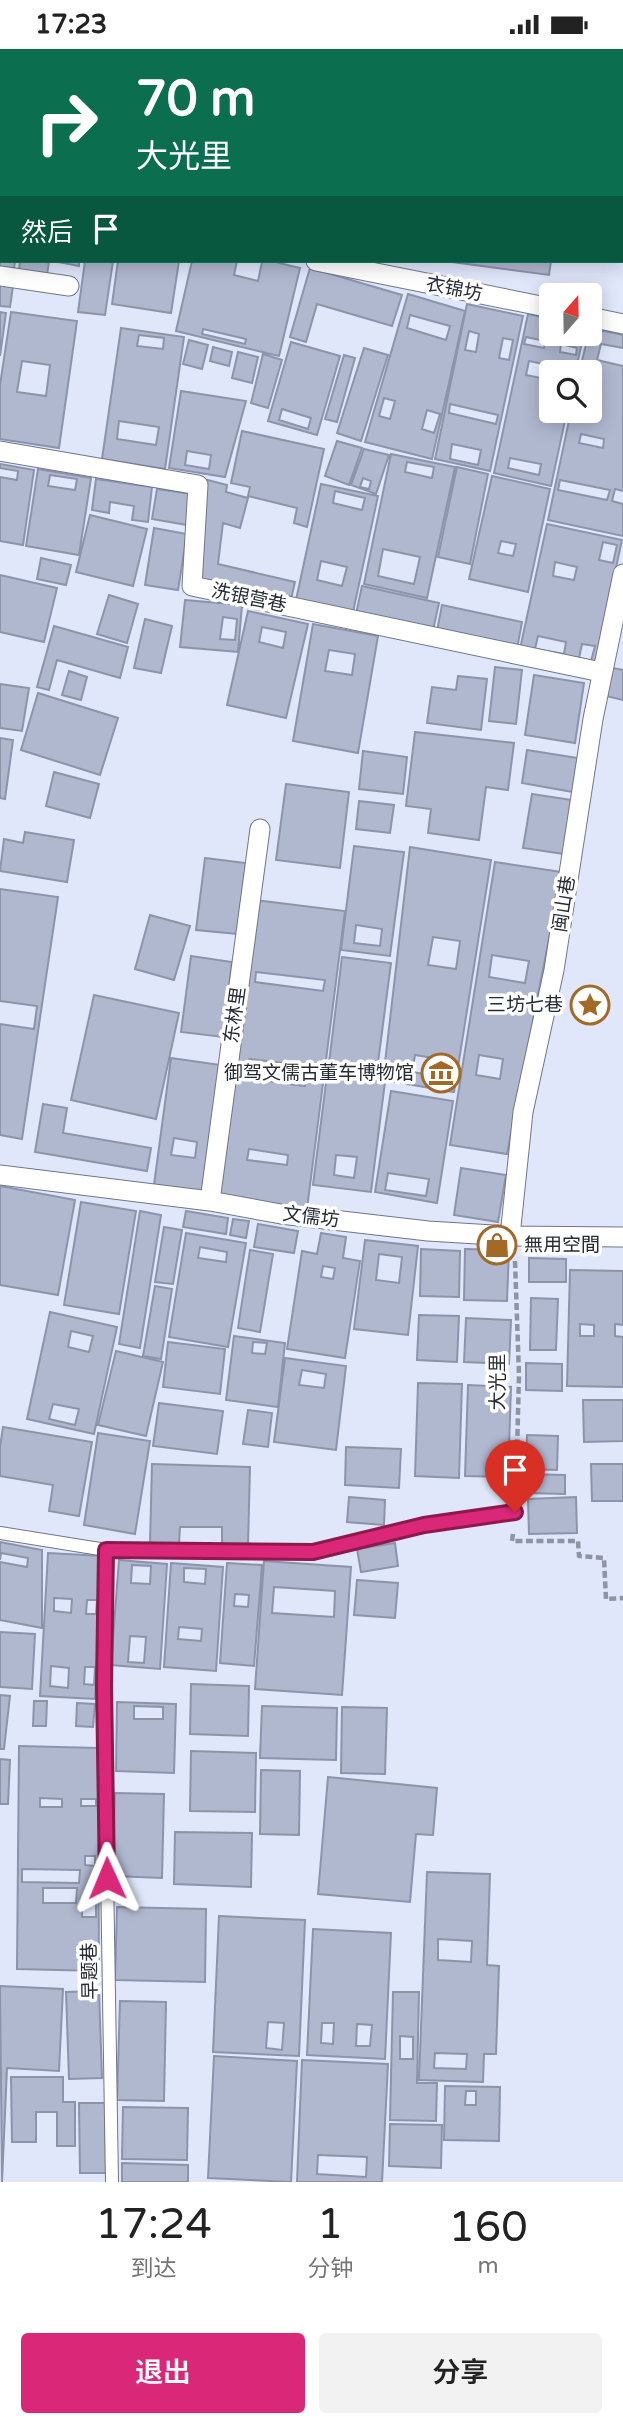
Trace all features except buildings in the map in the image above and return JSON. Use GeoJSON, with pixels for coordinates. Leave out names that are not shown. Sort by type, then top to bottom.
{"type":"FeatureCollection","features":[{"type":"Feature","properties":{"kind":"street","name":"衣锦坊"},"geometry":{"type":"LineString","coordinates":[[326,263],[539,306]]}},
{"type":"Feature","properties":{"kind":"street"},"geometry":{"type":"LineString","coordinates":[[0,276],[69,286]]}},
{"type":"Feature","properties":{"kind":"street"},"geometry":{"type":"LineString","coordinates":[[602,320],[623,324]]}},
{"type":"Feature","properties":{"kind":"street","name":"洗银营巷"},"geometry":{"type":"LineString","coordinates":[[0,451],[198,485],[192,586],[601,673]]}},
{"type":"Feature","properties":{"kind":"street","name":"闽山巷"},"geometry":{"type":"LineString","coordinates":[[510,1236],[523,1112],[554,970],[601,673],[623,574]]}},
{"type":"Feature","properties":{"kind":"street","name":"东林里"},"geometry":{"type":"LineString","coordinates":[[210,1201],[260,829]]}},
{"type":"Feature","properties":{"kind":"street","name":"文儒坊"},"geometry":{"type":"LineString","coordinates":[[0,1175],[210,1201],[281,1214],[429,1231],[510,1236],[623,1237]]}},
{"type":"Feature","properties":{"kind":"lane"},"geometry":{"type":"LineString","coordinates":[[0,1533],[106,1550],[313,1552],[424,1525],[515,1512]]}},
{"type":"Feature","properties":{"kind":"lane","name":"早题巷"},"geometry":{"type":"LineString","coordinates":[[106,1550],[104,1685],[112,2182]]}},
{"type":"Feature","properties":{"kind":"path","name":"大光里"},"geometry":{"type":"LineString","coordinates":[[510,1236],[515,1260],[519,1375],[515,1512]]}},
{"type":"Feature","properties":{"kind":"path"},"geometry":{"type":"LineString","coordinates":[[512,1541],[579,1541],[579,1556],[604,1558],[606,1599],[623,1598]]}},
{"type":"Feature","properties":{"kind":"place","name":"三坊七巷"},"geometry":{"type":"Point","coordinates":[590,1005]}},
{"type":"Feature","properties":{"kind":"place","name":"御驾文儒古董车博物馆"},"geometry":{"type":"Point","coordinates":[441,1073]}},
{"type":"Feature","properties":{"kind":"place","name":"無用空間"},"geometry":{"type":"Point","coordinates":[497,1245]}},
{"type":"Feature","properties":{"kind":"route"},"geometry":{"type":"LineString","coordinates":[[107,1878],[104,1685],[106,1550],[313,1552],[424,1525],[515,1512]]}}]}
